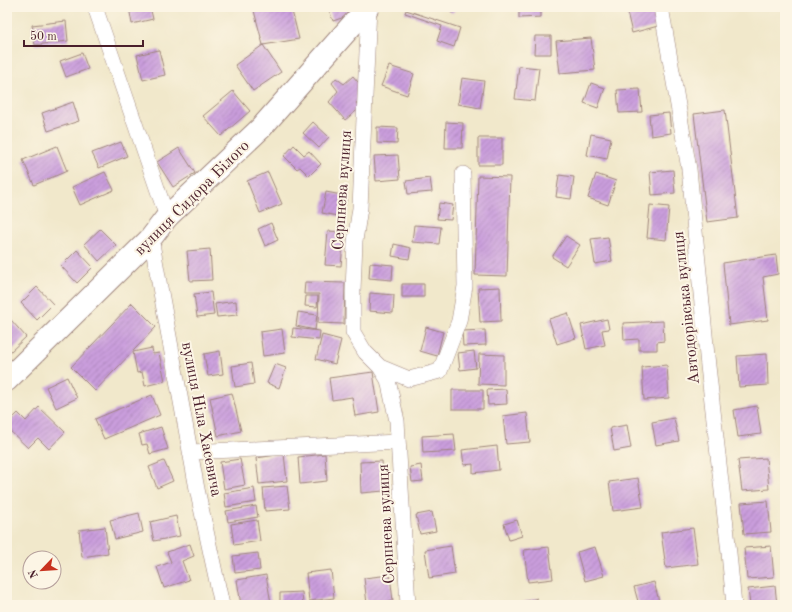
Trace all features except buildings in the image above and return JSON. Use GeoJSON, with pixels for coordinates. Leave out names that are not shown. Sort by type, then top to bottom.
{"type":"FeatureCollection","features":[{"type":"Feature","properties":{"kind":"street"},"geometry":{"type":"LineString","coordinates":[[95,7],[167,217]]}},
{"type":"Feature","properties":{"kind":"street","name":"вулиця Сидора Білого"},"geometry":{"type":"LineString","coordinates":[[8,378],[151,238],[167,217],[261,128],[369,7]]}},
{"type":"Feature","properties":{"kind":"street","name":"Серпнева вулиця"},"geometry":{"type":"LineString","coordinates":[[369,7],[360,208],[355,241],[353,332],[366,352],[380,367],[388,380],[397,421],[408,605]]}},
{"type":"Feature","properties":{"kind":"street","name":"Автодорівська вулиця"},"geometry":{"type":"LineString","coordinates":[[661,8],[689,169],[708,366],[734,605]]}},
{"type":"Feature","properties":{"kind":"street","name":"Серпнева вулиця"},"geometry":{"type":"LineString","coordinates":[[380,367],[409,379],[440,371],[459,321],[465,286],[463,174]]}},
{"type":"Feature","properties":{"kind":"street","name":"вулиця Ніла Хасевича"},"geometry":{"type":"LineString","coordinates":[[151,238],[197,489],[222,605]]}},
{"type":"Feature","properties":{"kind":"street","name":"Серпнева вулиця"},"geometry":{"type":"LineString","coordinates":[[191,452],[398,442]]}}]}
